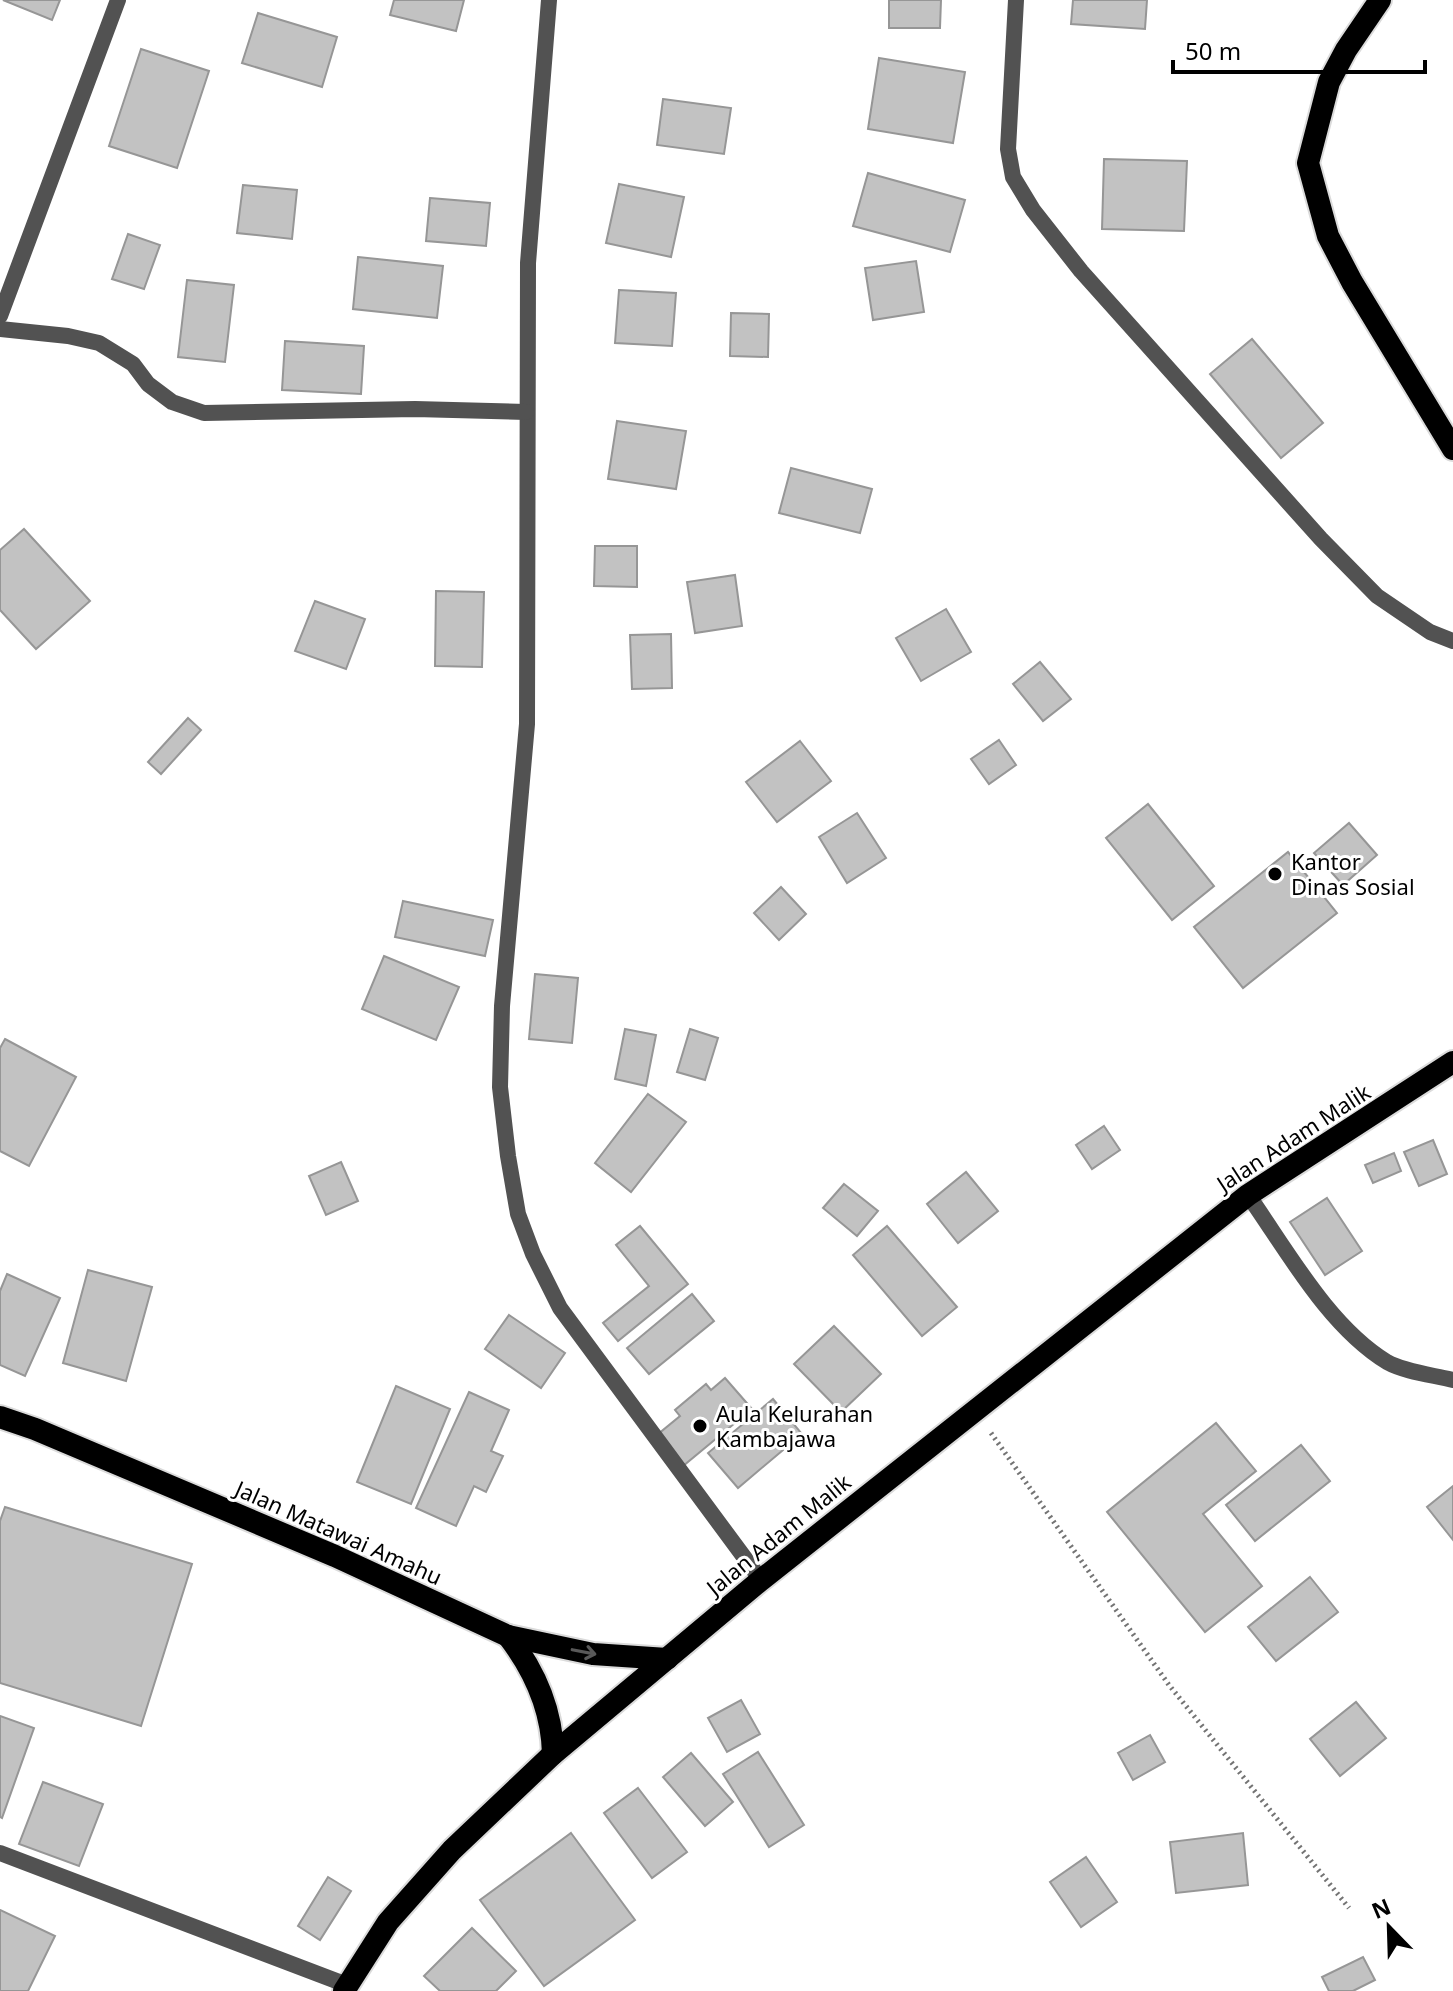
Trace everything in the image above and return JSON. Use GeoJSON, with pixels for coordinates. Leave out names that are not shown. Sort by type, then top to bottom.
{"type":"FeatureCollection","features":[{"type":"Feature","properties":{"kind":"highway"},"geometry":{"type":"LineString","coordinates":[[1380,0],[1346,50],[1329,82],[1308,163],[1328,236],[1352,282],[1453,449]]}},
{"type":"Feature","properties":{"kind":"highway","name":"Jalan Adam Malik"},"geometry":{"type":"LineString","coordinates":[[346,1988],[388,1922],[452,1850],[553,1754],[761,1580],[1248,1195],[1453,1062]]}},
{"type":"Feature","properties":{"kind":"highway","name":"Jalan Matawai Amahu"},"geometry":{"type":"LineString","coordinates":[[0,1417],[335,1556],[508,1636],[593,1654],[667,1659]]}},
{"type":"Feature","properties":{"kind":"highway"},"geometry":{"type":"LineString","coordinates":[[508,1636],[526,1659],[537,1682],[552,1729],[553,1754]]}},
{"type":"Feature","properties":{"kind":"street"},"geometry":{"type":"LineString","coordinates":[[0,316],[118,0]]}},
{"type":"Feature","properties":{"kind":"street"},"geometry":{"type":"LineString","coordinates":[[549,0],[528,263],[527,724],[502,1006],[500,1087],[508,1156],[518,1214],[533,1254],[560,1308],[761,1580]]}},
{"type":"Feature","properties":{"kind":"street"},"geometry":{"type":"LineString","coordinates":[[1016,0],[1008,149],[1013,177],[1033,210],[1081,271],[1321,539],[1377,596],[1430,632],[1453,641]]}},
{"type":"Feature","properties":{"kind":"street"},"geometry":{"type":"LineString","coordinates":[[0,329],[68,336],[99,343],[133,364],[148,384],[172,402],[204,413],[415,409],[526,412]]}},
{"type":"Feature","properties":{"kind":"street"},"geometry":{"type":"LineString","coordinates":[[1248,1195],[1326,1306],[1360,1342],[1389,1364],[1453,1380]]}},
{"type":"Feature","properties":{"kind":"street"},"geometry":{"type":"LineString","coordinates":[[0,1853],[346,1988]]}},
{"type":"Feature","properties":{"kind":"path"},"geometry":{"type":"LineString","coordinates":[[976,1411],[1169,1685],[1349,1908]]}},
{"type":"Feature","properties":{"kind":"building"},"geometry":{"type":"Polygon","coordinates":[[[3,0],[60,0],[52,20],[3,0]]]}},
{"type":"Feature","properties":{"kind":"building"},"geometry":{"type":"Polygon","coordinates":[[[394,0],[464,0],[456,31],[390,15],[394,0]]]}},
{"type":"Feature","properties":{"kind":"building"},"geometry":{"type":"Polygon","coordinates":[[[889,0],[941,0],[940,28],[889,28],[889,0]]]}},
{"type":"Feature","properties":{"kind":"building"},"geometry":{"type":"Polygon","coordinates":[[[1073,0],[1147,0],[1145,29],[1071,24],[1073,0]]]}},
{"type":"Feature","properties":{"kind":"building"},"geometry":{"type":"Polygon","coordinates":[[[258,13],[337,37],[322,87],[242,63],[258,13]]]}},
{"type":"Feature","properties":{"kind":"building"},"geometry":{"type":"Polygon","coordinates":[[[141,49],[209,71],[177,168],[109,146],[141,49]]]}},
{"type":"Feature","properties":{"kind":"building"},"geometry":{"type":"Polygon","coordinates":[[[879,58],[965,72],[953,143],[868,129],[879,58]]]}},
{"type":"Feature","properties":{"kind":"building"},"geometry":{"type":"Polygon","coordinates":[[[663,99],[731,108],[724,154],[657,145],[663,99]]]}},
{"type":"Feature","properties":{"kind":"building"},"geometry":{"type":"Polygon","coordinates":[[[1104,159],[1187,161],[1184,231],[1102,229],[1104,159]]]}},
{"type":"Feature","properties":{"kind":"building"},"geometry":{"type":"Polygon","coordinates":[[[868,173],[965,200],[950,252],[853,226],[868,173]]]}},
{"type":"Feature","properties":{"kind":"building"},"geometry":{"type":"Polygon","coordinates":[[[619,184],[684,197],[671,257],[606,243],[619,184]]]}},
{"type":"Feature","properties":{"kind":"building"},"geometry":{"type":"Polygon","coordinates":[[[243,185],[297,190],[292,239],[237,233],[243,185]]]}},
{"type":"Feature","properties":{"kind":"building"},"geometry":{"type":"Polygon","coordinates":[[[430,198],[490,203],[486,246],[426,241],[430,198]]]}},
{"type":"Feature","properties":{"kind":"building"},"geometry":{"type":"Polygon","coordinates":[[[128,234],[160,245],[144,289],[112,279],[128,234]]]}},
{"type":"Feature","properties":{"kind":"building"},"geometry":{"type":"Polygon","coordinates":[[[358,257],[443,266],[437,318],[353,309],[358,257]]]}},
{"type":"Feature","properties":{"kind":"building"},"geometry":{"type":"Polygon","coordinates":[[[916,261],[924,312],[873,320],[865,268],[916,261]]]}},
{"type":"Feature","properties":{"kind":"building"},"geometry":{"type":"Polygon","coordinates":[[[187,280],[234,285],[225,362],[178,357],[187,280]]]}},
{"type":"Feature","properties":{"kind":"building"},"geometry":{"type":"Polygon","coordinates":[[[619,290],[676,293],[672,346],[615,343],[619,290]]]}},
{"type":"Feature","properties":{"kind":"building"},"geometry":{"type":"Polygon","coordinates":[[[731,313],[769,314],[768,357],[730,356],[731,313]]]}},
{"type":"Feature","properties":{"kind":"building"},"geometry":{"type":"Polygon","coordinates":[[[1252,339],[1323,423],[1281,458],[1210,374],[1252,339]]]}},
{"type":"Feature","properties":{"kind":"building"},"geometry":{"type":"Polygon","coordinates":[[[285,341],[364,346],[361,394],[282,390],[285,341]]]}},
{"type":"Feature","properties":{"kind":"building"},"geometry":{"type":"Polygon","coordinates":[[[617,421],[686,431],[676,489],[608,479],[617,421]]]}},
{"type":"Feature","properties":{"kind":"building"},"geometry":{"type":"Polygon","coordinates":[[[791,468],[872,489],[860,533],[779,513],[791,468]]]}},
{"type":"Feature","properties":{"kind":"building"},"geometry":{"type":"Polygon","coordinates":[[[24,529],[90,601],[36,649],[0,610],[0,550],[24,529]]]}},
{"type":"Feature","properties":{"kind":"building"},"geometry":{"type":"Polygon","coordinates":[[[595,546],[637,546],[637,587],[594,586],[595,546]]]}},
{"type":"Feature","properties":{"kind":"building"},"geometry":{"type":"Polygon","coordinates":[[[735,575],[742,626],[695,633],[687,582],[735,575]]]}},
{"type":"Feature","properties":{"kind":"building"},"geometry":{"type":"Polygon","coordinates":[[[436,591],[484,592],[482,667],[435,666],[436,591]]]}},
{"type":"Feature","properties":{"kind":"building"},"geometry":{"type":"Polygon","coordinates":[[[315,601],[365,619],[346,669],[295,651],[315,601]]]}},
{"type":"Feature","properties":{"kind":"building"},"geometry":{"type":"Polygon","coordinates":[[[946,609],[971,652],[921,681],[896,638],[946,609]]]}},
{"type":"Feature","properties":{"kind":"building"},"geometry":{"type":"Polygon","coordinates":[[[671,634],[672,688],[632,689],[630,635],[671,634]]]}},
{"type":"Feature","properties":{"kind":"building"},"geometry":{"type":"Polygon","coordinates":[[[1040,662],[1071,699],[1043,721],[1013,684],[1040,662]]]}},
{"type":"Feature","properties":{"kind":"building"},"geometry":{"type":"Polygon","coordinates":[[[188,718],[201,730],[161,774],[148,762],[188,718]]]}},
{"type":"Feature","properties":{"kind":"building"},"geometry":{"type":"Polygon","coordinates":[[[999,740],[1016,765],[989,784],[971,759],[999,740]]]}},
{"type":"Feature","properties":{"kind":"building"},"geometry":{"type":"Polygon","coordinates":[[[800,741],[831,781],[777,822],[746,782],[800,741]]]}},
{"type":"Feature","properties":{"kind":"building"},"geometry":{"type":"Polygon","coordinates":[[[1148,804],[1214,886],[1172,920],[1106,838],[1148,804]]]}},
{"type":"Feature","properties":{"kind":"building"},"geometry":{"type":"Polygon","coordinates":[[[857,813],[886,858],[847,883],[819,837],[857,813]]]}},
{"type":"Feature","properties":{"kind":"building"},"geometry":{"type":"Polygon","coordinates":[[[1349,823],[1377,855],[1343,885],[1314,853],[1349,823]]]}},
{"type":"Feature","properties":{"kind":"building"},"geometry":{"type":"Polygon","coordinates":[[[1288,852],[1337,913],[1243,988],[1194,927],[1288,852]]]}},
{"type":"Feature","properties":{"kind":"building"},"geometry":{"type":"Polygon","coordinates":[[[781,887],[806,914],[779,940],[754,913],[781,887]]]}},
{"type":"Feature","properties":{"kind":"building"},"geometry":{"type":"Polygon","coordinates":[[[403,901],[493,920],[485,956],[395,937],[403,901]]]}},
{"type":"Feature","properties":{"kind":"building"},"geometry":{"type":"Polygon","coordinates":[[[384,956],[459,987],[436,1040],[362,1009],[384,956]]]}},
{"type":"Feature","properties":{"kind":"building"},"geometry":{"type":"Polygon","coordinates":[[[535,974],[578,978],[572,1043],[529,1039],[535,974]]]}},
{"type":"Feature","properties":{"kind":"building"},"geometry":{"type":"Polygon","coordinates":[[[625,1029],[656,1035],[646,1086],[615,1079],[625,1029]]]}},
{"type":"Feature","properties":{"kind":"building"},"geometry":{"type":"Polygon","coordinates":[[[690,1029],[718,1038],[705,1080],[677,1072],[690,1029]]]}},
{"type":"Feature","properties":{"kind":"building"},"geometry":{"type":"Polygon","coordinates":[[[5,1039],[76,1077],[29,1166],[0,1151],[0,1048],[5,1039]]]}},
{"type":"Feature","properties":{"kind":"building"},"geometry":{"type":"Polygon","coordinates":[[[648,1094],[686,1122],[631,1192],[595,1163],[648,1094]]]}},
{"type":"Feature","properties":{"kind":"building"},"geometry":{"type":"Polygon","coordinates":[[[1104,1126],[1120,1150],[1092,1169],[1076,1145],[1104,1126]]]}},
{"type":"Feature","properties":{"kind":"building"},"geometry":{"type":"Polygon","coordinates":[[[1433,1140],[1447,1174],[1419,1186],[1404,1152],[1433,1140]]]}},
{"type":"Feature","properties":{"kind":"building"},"geometry":{"type":"Polygon","coordinates":[[[1394,1153],[1401,1171],[1373,1183],[1365,1165],[1394,1153]]]}},
{"type":"Feature","properties":{"kind":"building"},"geometry":{"type":"Polygon","coordinates":[[[341,1162],[358,1201],[326,1215],[309,1176],[341,1162]]]}},
{"type":"Feature","properties":{"kind":"building"},"geometry":{"type":"Polygon","coordinates":[[[966,1172],[998,1211],[958,1243],[927,1204],[966,1172]]]}},
{"type":"Feature","properties":{"kind":"building"},"geometry":{"type":"Polygon","coordinates":[[[844,1184],[878,1211],[857,1236],[823,1208],[844,1184]]]}},
{"type":"Feature","properties":{"kind":"building"},"geometry":{"type":"Polygon","coordinates":[[[1327,1198],[1362,1251],[1325,1275],[1290,1222],[1327,1198]]]}},
{"type":"Feature","properties":{"kind":"building"},"geometry":{"type":"Polygon","coordinates":[[[640,1226],[688,1284],[618,1341],[603,1323],[649,1286],[616,1245],[640,1226]]]}},
{"type":"Feature","properties":{"kind":"building"},"geometry":{"type":"Polygon","coordinates":[[[887,1226],[957,1307],[922,1336],[853,1255],[887,1226]]]}},
{"type":"Feature","properties":{"kind":"building"},"geometry":{"type":"Polygon","coordinates":[[[88,1270],[152,1287],[126,1381],[63,1363],[88,1270]]]}},
{"type":"Feature","properties":{"kind":"building"},"geometry":{"type":"Polygon","coordinates":[[[7,1274],[60,1298],[25,1376],[0,1365],[0,1291],[7,1274]]]}},
{"type":"Feature","properties":{"kind":"building"},"geometry":{"type":"Polygon","coordinates":[[[692,1294],[714,1321],[649,1374],[627,1348],[692,1294]]]}},
{"type":"Feature","properties":{"kind":"building"},"geometry":{"type":"Polygon","coordinates":[[[509,1315],[565,1353],[541,1388],[485,1349],[509,1315]]]}},
{"type":"Feature","properties":{"kind":"building"},"geometry":{"type":"Polygon","coordinates":[[[834,1326],[881,1374],[841,1412],[794,1364],[834,1326]]]}},
{"type":"Feature","properties":{"kind":"building","name":"Aula Kelurahan Kambajawa"},"geometry":{"type":"Polygon","coordinates":[[[725,1378],[752,1409],[683,1466],[657,1435],[680,1416],[675,1410],[706,1384],[711,1390],[725,1378]]]}},
{"type":"Feature","properties":{"kind":"building"},"geometry":{"type":"Polygon","coordinates":[[[396,1386],[450,1409],[411,1504],[357,1482],[396,1386]]]}},
{"type":"Feature","properties":{"kind":"building"},"geometry":{"type":"Polygon","coordinates":[[[469,1392],[509,1410],[491,1451],[503,1456],[486,1492],[474,1486],[456,1526],[416,1508],[469,1392]]]}},
{"type":"Feature","properties":{"kind":"building"},"geometry":{"type":"Polygon","coordinates":[[[773,1399],[802,1434],[738,1488],[708,1453],[773,1399]]]}},
{"type":"Feature","properties":{"kind":"building"},"geometry":{"type":"Polygon","coordinates":[[[1216,1423],[1256,1471],[1203,1514],[1262,1586],[1205,1632],[1107,1512],[1216,1423]]]}},
{"type":"Feature","properties":{"kind":"building"},"geometry":{"type":"Polygon","coordinates":[[[1301,1445],[1330,1481],[1255,1541],[1226,1505],[1301,1445]]]}},
{"type":"Feature","properties":{"kind":"building"},"geometry":{"type":"Polygon","coordinates":[[[1453,1486],[1453,1540],[1427,1507],[1453,1486]]]}},
{"type":"Feature","properties":{"kind":"building"},"geometry":{"type":"Polygon","coordinates":[[[5,1507],[192,1564],[141,1726],[0,1683],[0,1521],[5,1507]]]}},
{"type":"Feature","properties":{"kind":"building"},"geometry":{"type":"Polygon","coordinates":[[[1310,1577],[1338,1612],[1276,1661],[1248,1627],[1310,1577]]]}},
{"type":"Feature","properties":{"kind":"building"},"geometry":{"type":"Polygon","coordinates":[[[741,1700],[760,1734],[727,1752],[708,1718],[741,1700]]]}},
{"type":"Feature","properties":{"kind":"building"},"geometry":{"type":"Polygon","coordinates":[[[1356,1702],[1386,1738],[1340,1776],[1310,1739],[1356,1702]]]}},
{"type":"Feature","properties":{"kind":"building"},"geometry":{"type":"Polygon","coordinates":[[[0,1716],[34,1728],[2,1818],[0,1817],[0,1716]]]}},
{"type":"Feature","properties":{"kind":"building"},"geometry":{"type":"Polygon","coordinates":[[[1150,1735],[1165,1762],[1133,1780],[1118,1753],[1150,1735]]]}},
{"type":"Feature","properties":{"kind":"building"},"geometry":{"type":"Polygon","coordinates":[[[758,1752],[804,1825],[769,1847],[723,1774],[758,1752]]]}},
{"type":"Feature","properties":{"kind":"building"},"geometry":{"type":"Polygon","coordinates":[[[691,1753],[733,1802],[705,1826],[663,1777],[691,1753]]]}},
{"type":"Feature","properties":{"kind":"building"},"geometry":{"type":"Polygon","coordinates":[[[43,1782],[103,1804],[79,1866],[19,1844],[43,1782]]]}},
{"type":"Feature","properties":{"kind":"building"},"geometry":{"type":"Polygon","coordinates":[[[638,1788],[687,1852],[652,1878],[604,1813],[638,1788]]]}},
{"type":"Feature","properties":{"kind":"building"},"geometry":{"type":"Polygon","coordinates":[[[571,1833],[635,1920],[544,1986],[480,1900],[571,1833]]]}},
{"type":"Feature","properties":{"kind":"building"},"geometry":{"type":"Polygon","coordinates":[[[1243,1833],[1248,1885],[1176,1893],[1170,1842],[1243,1833]]]}},
{"type":"Feature","properties":{"kind":"building"},"geometry":{"type":"Polygon","coordinates":[[[1086,1857],[1117,1902],[1081,1927],[1050,1882],[1086,1857]]]}},
{"type":"Feature","properties":{"kind":"building"},"geometry":{"type":"Polygon","coordinates":[[[328,1877],[351,1891],[320,1940],[298,1926],[328,1877]]]}},
{"type":"Feature","properties":{"kind":"building"},"geometry":{"type":"Polygon","coordinates":[[[0,1910],[55,1936],[28,1991],[0,1991],[0,1910]]]}},
{"type":"Feature","properties":{"kind":"building"},"geometry":{"type":"Polygon","coordinates":[[[472,1928],[516,1971],[496,1991],[440,1991],[424,1976],[472,1928]]]}},
{"type":"Feature","properties":{"kind":"building"},"geometry":{"type":"Polygon","coordinates":[[[1363,1957],[1375,1980],[1353,1991],[1329,1991],[1322,1977],[1363,1957]]]}},
{"type":"Feature","properties":{"kind":"place","name":"Kantor Dinas Sosial"},"geometry":{"type":"Point","coordinates":[1275,874]}},
{"type":"Feature","properties":{"kind":"place","name":"Aula Kelurahan Kambajawa"},"geometry":{"type":"Point","coordinates":[700,1426]}}]}
